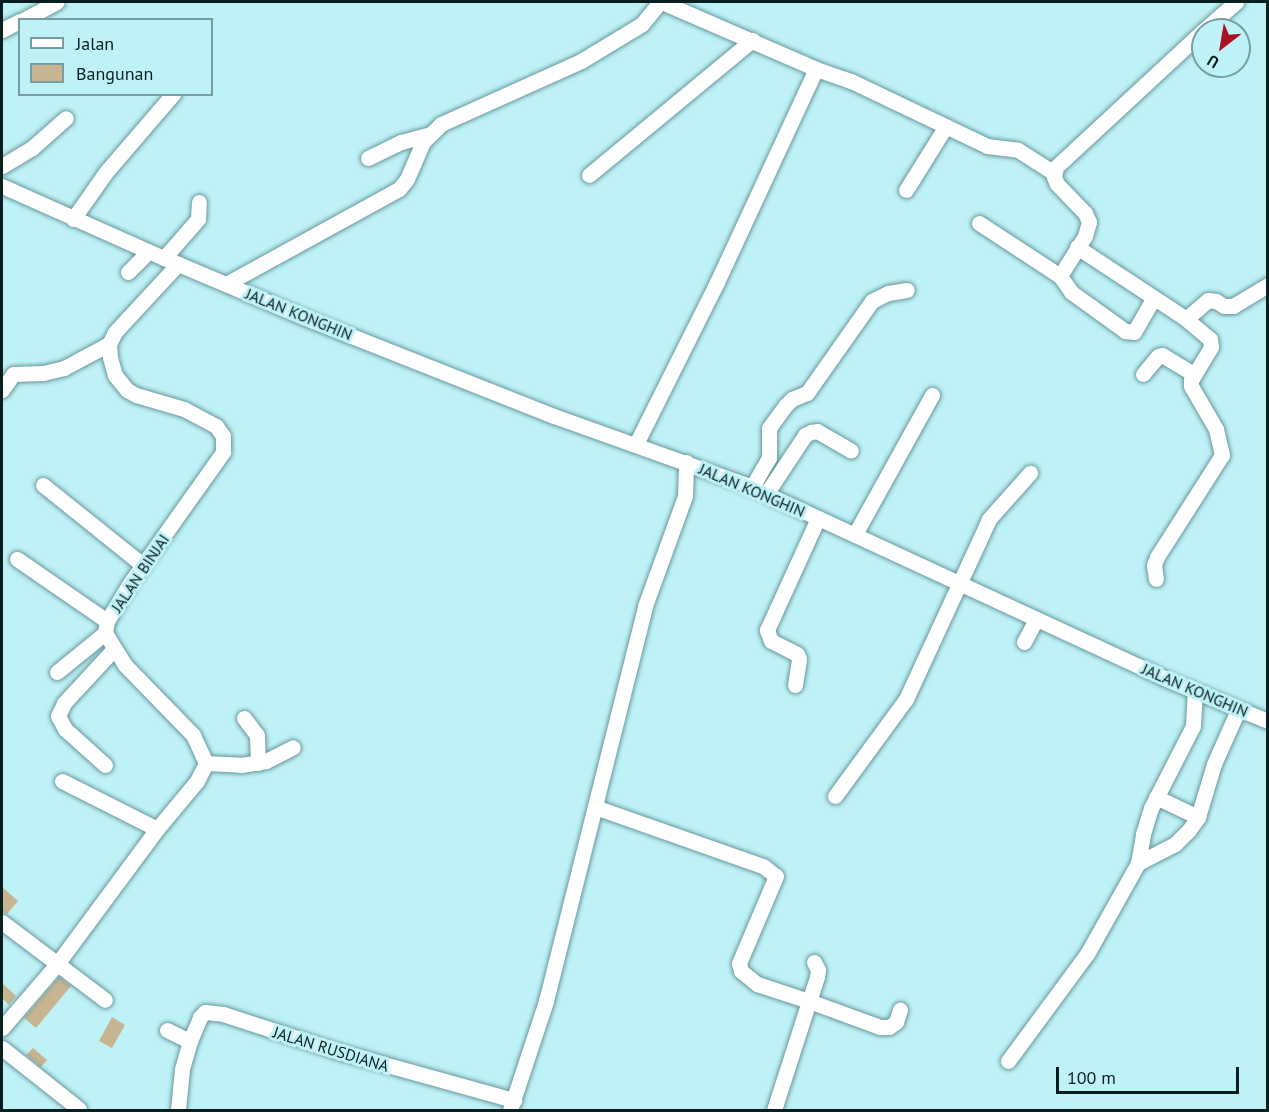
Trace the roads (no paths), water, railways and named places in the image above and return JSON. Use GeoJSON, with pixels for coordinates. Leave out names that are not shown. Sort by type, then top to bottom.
{"type":"FeatureCollection","features":[{"type":"Feature","properties":{"kind":"street"},"geometry":{"type":"LineString","coordinates":[[25,18],[57,2]]}},
{"type":"Feature","properties":{"kind":"street"},"geometry":{"type":"LineString","coordinates":[[661,2],[816,69],[851,81],[987,146],[1018,150],[1054,173]]}},
{"type":"Feature","properties":{"kind":"street","name":"JALAN KONGHIN"},"geometry":{"type":"LineString","coordinates":[[226,284],[399,189],[407,179],[430,134],[441,124],[580,61],[642,24],[661,2]]}},
{"type":"Feature","properties":{"kind":"street"},"geometry":{"type":"LineString","coordinates":[[1218,18],[1236,2]]}},
{"type":"Feature","properties":{"kind":"street"},"geometry":{"type":"LineString","coordinates":[[2,30],[18,22]]}},
{"type":"Feature","properties":{"kind":"street"},"geometry":{"type":"LineString","coordinates":[[589,176],[752,40]]}},
{"type":"Feature","properties":{"kind":"street"},"geometry":{"type":"LineString","coordinates":[[1060,276],[1087,233],[1088,217],[1059,188],[1054,173],[1056,166],[1191,43]]}},
{"type":"Feature","properties":{"kind":"street"},"geometry":{"type":"LineString","coordinates":[[636,444],[717,282],[816,69]]}},
{"type":"Feature","properties":{"kind":"street"},"geometry":{"type":"LineString","coordinates":[[73,219],[106,172],[171,96]]}},
{"type":"Feature","properties":{"kind":"street"},"geometry":{"type":"LineString","coordinates":[[2,166],[32,148],[66,118]]}},
{"type":"Feature","properties":{"kind":"street"},"geometry":{"type":"LineString","coordinates":[[906,190],[946,126]]}},
{"type":"Feature","properties":{"kind":"street"},"geometry":{"type":"LineString","coordinates":[[368,158],[401,142],[430,134]]}},
{"type":"Feature","properties":{"kind":"street","name":"JALAN KONGHIN"},"geometry":{"type":"LineString","coordinates":[[2,186],[148,252],[554,416],[752,487],[1195,691],[1268,721]]}},
{"type":"Feature","properties":{"kind":"street"},"geometry":{"type":"LineString","coordinates":[[2,390],[13,374],[43,373],[64,368],[109,344],[115,332],[171,261],[198,219],[198,202]]}},
{"type":"Feature","properties":{"kind":"street"},"geometry":{"type":"LineString","coordinates":[[979,223],[1060,276],[1071,292],[1129,332],[1134,332],[1154,298]]}},
{"type":"Feature","properties":{"kind":"street"},"geometry":{"type":"LineString","coordinates":[[1077,247],[1186,319],[1210,339],[1211,347],[1194,374],[1191,386],[1216,429],[1222,455],[1157,557],[1154,565],[1156,579]]}},
{"type":"Feature","properties":{"kind":"street"},"geometry":{"type":"LineString","coordinates":[[128,272],[148,252]]}},
{"type":"Feature","properties":{"kind":"street"},"geometry":{"type":"LineString","coordinates":[[1186,319],[1208,300],[1216,301],[1224,306],[1233,306],[1268,285]]}},
{"type":"Feature","properties":{"kind":"street"},"geometry":{"type":"LineString","coordinates":[[752,487],[769,458],[769,428],[786,405],[792,399],[807,393],[872,301],[888,293],[907,290]]}},
{"type":"Feature","properties":{"kind":"street","name":"JALAN BINJAI"},"geometry":{"type":"LineString","coordinates":[[109,344],[115,375],[127,390],[200,417],[216,426],[223,436],[223,452],[143,565],[106,627],[113,650],[193,735],[206,763]]}},
{"type":"Feature","properties":{"kind":"street"},"geometry":{"type":"LineString","coordinates":[[1143,374],[1158,356],[1162,355],[1194,374]]}},
{"type":"Feature","properties":{"kind":"street"},"geometry":{"type":"LineString","coordinates":[[855,534],[932,395]]}},
{"type":"Feature","properties":{"kind":"street"},"geometry":{"type":"LineString","coordinates":[[766,494],[805,435],[816,431],[851,450]]}},
{"type":"Feature","properties":{"kind":"street"},"geometry":{"type":"LineString","coordinates":[[512,1105],[546,1001],[645,606],[685,496],[686,462]]}},
{"type":"Feature","properties":{"kind":"street"},"geometry":{"type":"LineString","coordinates":[[835,796],[906,699],[989,519],[1030,473]]}},
{"type":"Feature","properties":{"kind":"street"},"geometry":{"type":"LineString","coordinates":[[43,485],[143,565]]}},
{"type":"Feature","properties":{"kind":"street"},"geometry":{"type":"LineString","coordinates":[[795,685],[799,659],[797,654],[771,641],[767,630],[818,518]]}},
{"type":"Feature","properties":{"kind":"street"},"geometry":{"type":"LineString","coordinates":[[17,559],[106,627],[57,672]]}},
{"type":"Feature","properties":{"kind":"street"},"geometry":{"type":"LineString","coordinates":[[1024,642],[1036,618]]}},
{"type":"Feature","properties":{"kind":"street"},"geometry":{"type":"LineString","coordinates":[[105,765],[65,729],[58,716],[64,703],[113,650]]}},
{"type":"Feature","properties":{"kind":"street"},"geometry":{"type":"LineString","coordinates":[[1008,1061],[1087,954],[1138,863],[1143,834],[1156,797],[1193,726],[1195,691]]}},
{"type":"Feature","properties":{"kind":"street"},"geometry":{"type":"LineString","coordinates":[[1138,863],[1175,844],[1198,817],[1214,764],[1238,710]]}},
{"type":"Feature","properties":{"kind":"street"},"geometry":{"type":"LineString","coordinates":[[244,718],[256,735],[258,763]]}},
{"type":"Feature","properties":{"kind":"street"},"geometry":{"type":"LineString","coordinates":[[2,1028],[57,964],[157,829],[197,781],[206,763],[241,765],[258,763],[293,747]]}},
{"type":"Feature","properties":{"kind":"street"},"geometry":{"type":"LineString","coordinates":[[62,781],[157,829]]}},
{"type":"Feature","properties":{"kind":"street"},"geometry":{"type":"LineString","coordinates":[[1156,797],[1198,817]]}},
{"type":"Feature","properties":{"kind":"street"},"geometry":{"type":"LineString","coordinates":[[595,807],[771,870],[776,876],[739,963],[741,971],[757,984],[880,1027],[889,1027],[896,1022],[900,1010]]}},
{"type":"Feature","properties":{"kind":"street"},"geometry":{"type":"LineString","coordinates":[[2,922],[105,1000]]}},
{"type":"Feature","properties":{"kind":"street"},"geometry":{"type":"LineString","coordinates":[[774,1110],[818,977],[818,970],[814,962]]}},
{"type":"Feature","properties":{"kind":"street","name":"JALAN RUSDIANA"},"geometry":{"type":"LineString","coordinates":[[190,1041],[200,1017],[205,1012],[223,1014],[337,1052],[512,1105]]}},
{"type":"Feature","properties":{"kind":"street"},"geometry":{"type":"LineString","coordinates":[[167,1030],[190,1041],[182,1069],[178,1110]]}},
{"type":"Feature","properties":{"kind":"street"},"geometry":{"type":"LineString","coordinates":[[2,1048],[79,1109]]}}]}
